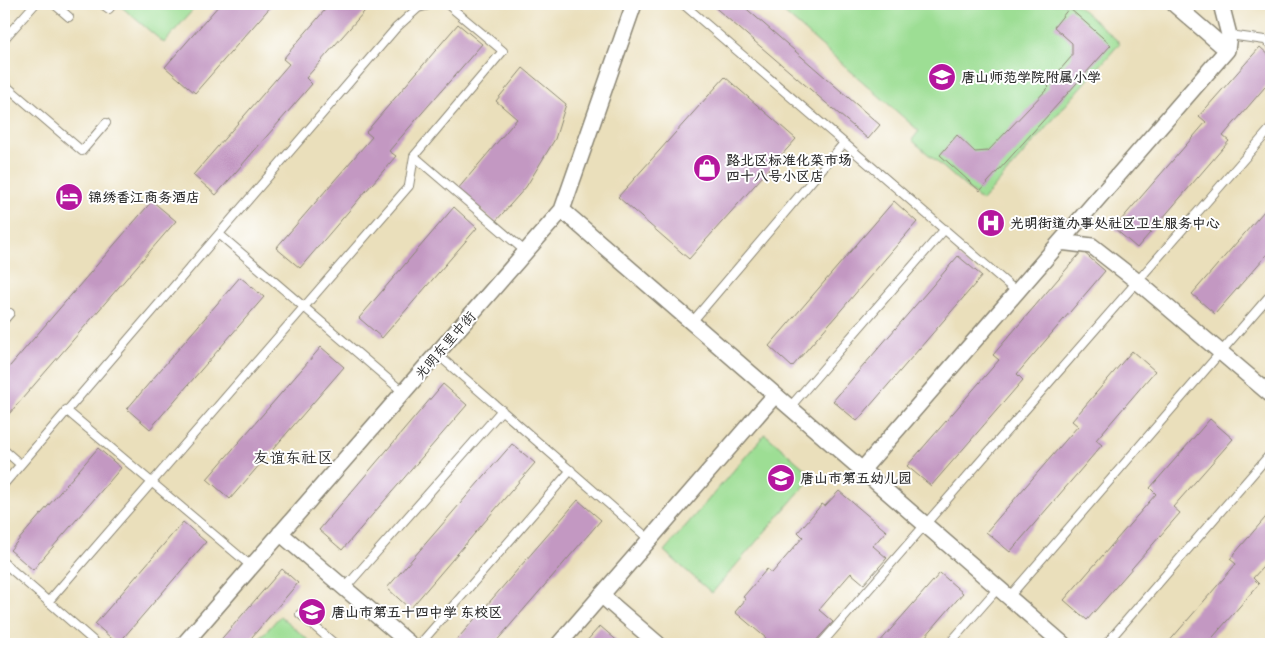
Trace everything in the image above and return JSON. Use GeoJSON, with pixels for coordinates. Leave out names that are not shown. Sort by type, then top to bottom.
{"type":"FeatureCollection","features":[{"type":"Feature","properties":{"kind":"street","name":"光明东里中街"},"geometry":{"type":"LineString","coordinates":[[184,644],[562,210],[634,4]]}},
{"type":"Feature","properties":{"kind":"street"},"geometry":{"type":"LineString","coordinates":[[1174,4],[1228,43]]}},
{"type":"Feature","properties":{"kind":"street"},"geometry":{"type":"LineString","coordinates":[[1221,4],[1228,43]]}},
{"type":"Feature","properties":{"kind":"street"},"geometry":{"type":"LineString","coordinates":[[862,470],[1060,242],[1228,43]]}},
{"type":"Feature","properties":{"kind":"street"},"geometry":{"type":"LineString","coordinates":[[562,210],[1064,644]]}},
{"type":"Feature","properties":{"kind":"street"},"geometry":{"type":"LineString","coordinates":[[1060,242],[1092,246],[1222,351],[1271,395]]}},
{"type":"Feature","properties":{"kind":"street"},"geometry":{"type":"LineString","coordinates":[[559,644],[775,395]]}},
{"type":"Feature","properties":{"kind":"street"},"geometry":{"type":"LineString","coordinates":[[280,533],[410,644]]}},
{"type":"Feature","properties":{"kind":"street"},"geometry":{"type":"LineString","coordinates":[[601,595],[658,644]]}},
{"type":"Feature","properties":{"kind":"lane"},"geometry":{"type":"LineString","coordinates":[[4,39],[34,4]]}},
{"type":"Feature","properties":{"kind":"lane"},"geometry":{"type":"LineString","coordinates":[[54,4],[69,17]]}},
{"type":"Feature","properties":{"kind":"lane"},"geometry":{"type":"LineString","coordinates":[[102,4],[108,10],[114,4]]}},
{"type":"Feature","properties":{"kind":"lane"},"geometry":{"type":"LineString","coordinates":[[4,484],[396,28],[418,8],[433,4]]}},
{"type":"Feature","properties":{"kind":"lane"},"geometry":{"type":"LineString","coordinates":[[48,602],[409,186],[414,156],[503,51],[447,4]]}},
{"type":"Feature","properties":{"kind":"lane"},"geometry":{"type":"LineString","coordinates":[[683,4],[1017,292]]}},
{"type":"Feature","properties":{"kind":"lane"},"geometry":{"type":"LineString","coordinates":[[1228,43],[1265,40],[1271,45]]}},
{"type":"Feature","properties":{"kind":"lane"},"geometry":{"type":"LineString","coordinates":[[4,84],[82,151],[106,123]]}},
{"type":"Feature","properties":{"kind":"lane"},"geometry":{"type":"LineString","coordinates":[[821,644],[927,526],[1271,128]]}},
{"type":"Feature","properties":{"kind":"lane"},"geometry":{"type":"LineString","coordinates":[[692,322],[844,143]]}},
{"type":"Feature","properties":{"kind":"lane"},"geometry":{"type":"LineString","coordinates":[[414,156],[526,252]]}},
{"type":"Feature","properties":{"kind":"lane"},"geometry":{"type":"LineString","coordinates":[[790,407],[945,229]]}},
{"type":"Feature","properties":{"kind":"lane"},"geometry":{"type":"LineString","coordinates":[[219,234],[403,392]]}},
{"type":"Feature","properties":{"kind":"lane"},"geometry":{"type":"LineString","coordinates":[[950,644],[1004,592],[1222,351],[1271,294]]}},
{"type":"Feature","properties":{"kind":"lane"},"geometry":{"type":"LineString","coordinates":[[4,320],[10,313]]}},
{"type":"Feature","properties":{"kind":"lane"},"geometry":{"type":"LineString","coordinates":[[437,354],[650,540]]}},
{"type":"Feature","properties":{"kind":"lane"},"geometry":{"type":"LineString","coordinates":[[66,410],[251,566]]}},
{"type":"Feature","properties":{"kind":"lane"},"geometry":{"type":"LineString","coordinates":[[345,588],[502,410]]}},
{"type":"Feature","properties":{"kind":"lane"},"geometry":{"type":"LineString","coordinates":[[4,450],[20,464]]}},
{"type":"Feature","properties":{"kind":"lane"},"geometry":{"type":"LineString","coordinates":[[1106,644],[1271,454]]}},
{"type":"Feature","properties":{"kind":"lane"},"geometry":{"type":"LineString","coordinates":[[420,644],[571,470]]}},
{"type":"Feature","properties":{"kind":"lane"},"geometry":{"type":"LineString","coordinates":[[4,563],[97,644]]}},
{"type":"Feature","properties":{"kind":"lane"},"geometry":{"type":"LineString","coordinates":[[300,614],[335,644]]}},
{"type":"Feature","properties":{"kind":"green space"},"geometry":{"type":"Polygon","coordinates":[[[118,4],[198,4],[164,43],[118,4]]]}},
{"type":"Feature","properties":{"kind":"green space","name":"唐山师范学院附属小学"},"geometry":{"type":"Polygon","coordinates":[[[786,4],[1076,4],[1120,43],[982,201],[912,140],[919,131],[781,10],[786,4]]]}},
{"type":"Feature","properties":{"kind":"green space"},"geometry":{"type":"Polygon","coordinates":[[[765,434],[813,476],[712,593],[664,551],[765,434]]]}},
{"type":"Feature","properties":{"kind":"green space"},"geometry":{"type":"Polygon","coordinates":[[[280,616],[313,644],[255,644],[280,616]]]}},
{"type":"Feature","properties":{"kind":"building"},"geometry":{"type":"Polygon","coordinates":[[[220,4],[273,4],[195,93],[165,67],[220,4]]]}},
{"type":"Feature","properties":{"kind":"building"},"geometry":{"type":"Polygon","coordinates":[[[330,4],[371,4],[306,78],[312,84],[216,195],[193,175],[289,64],[283,59],[330,4]]]}},
{"type":"Feature","properties":{"kind":"building"},"geometry":{"type":"Polygon","coordinates":[[[711,4],[741,4],[880,125],[868,139],[711,4]]]}},
{"type":"Feature","properties":{"kind":"building"},"geometry":{"type":"Polygon","coordinates":[[[1069,8],[1111,45],[980,191],[940,155],[957,135],[975,152],[988,151],[1049,87],[1047,85],[1072,56],[1072,43],[1054,27],[1069,8]]]}},
{"type":"Feature","properties":{"kind":"building"},"geometry":{"type":"Polygon","coordinates":[[[458,24],[482,44],[389,151],[396,156],[300,268],[276,248],[372,137],[366,132],[458,24]]]}},
{"type":"Feature","properties":{"kind":"building"},"geometry":{"type":"Polygon","coordinates":[[[1260,47],[1271,57],[1271,80],[1223,136],[1229,141],[1137,248],[1114,228],[1206,122],[1199,116],[1260,47]]]}},
{"type":"Feature","properties":{"kind":"building"},"geometry":{"type":"Polygon","coordinates":[[[523,68],[566,104],[555,139],[526,187],[495,222],[457,190],[517,119],[496,101],[523,68]]]}},
{"type":"Feature","properties":{"kind":"building","name":"路北区标准化菜市场 四十八号小区店"},"geometry":{"type":"Polygon","coordinates":[[[725,77],[796,139],[689,259],[618,197],[725,77]]]}},
{"type":"Feature","properties":{"kind":"building"},"geometry":{"type":"Polygon","coordinates":[[[152,201],[176,221],[9,414],[4,409],[4,373],[152,201]]]}},
{"type":"Feature","properties":{"kind":"building"},"geometry":{"type":"Polygon","coordinates":[[[894,201],[917,222],[792,367],[769,346],[894,201]]]}},
{"type":"Feature","properties":{"kind":"building"},"geometry":{"type":"Polygon","coordinates":[[[1271,203],[1271,250],[1215,314],[1192,294],[1271,203]]]}},
{"type":"Feature","properties":{"kind":"building"},"geometry":{"type":"Polygon","coordinates":[[[454,207],[477,228],[382,338],[359,318],[454,207]]]}},
{"type":"Feature","properties":{"kind":"building"},"geometry":{"type":"Polygon","coordinates":[[[1082,251],[1105,271],[1017,374],[1023,380],[931,486],[907,466],[999,360],[993,355],[1082,251]]]}},
{"type":"Feature","properties":{"kind":"building"},"geometry":{"type":"Polygon","coordinates":[[[958,256],[982,276],[857,421],[833,401],[958,256]]]}},
{"type":"Feature","properties":{"kind":"building"},"geometry":{"type":"Polygon","coordinates":[[[240,277],[264,297],[150,429],[127,409],[240,277]]]}},
{"type":"Feature","properties":{"kind":"building"},"geometry":{"type":"Polygon","coordinates":[[[321,347],[344,367],[230,499],[207,479],[321,347]]]}},
{"type":"Feature","properties":{"kind":"building"},"geometry":{"type":"Polygon","coordinates":[[[1132,351],[1155,371],[1096,440],[1102,445],[1010,552],[986,532],[1078,426],[1072,421],[1132,351]]]}},
{"type":"Feature","properties":{"kind":"building"},"geometry":{"type":"Polygon","coordinates":[[[443,384],[467,405],[342,550],[319,530],[443,384]]]}},
{"type":"Feature","properties":{"kind":"building"},"geometry":{"type":"Polygon","coordinates":[[[1210,419],[1233,439],[1173,507],[1180,513],[1087,620],[1064,600],[1156,494],[1150,488],[1210,419]]]}},
{"type":"Feature","properties":{"kind":"building"},"geometry":{"type":"Polygon","coordinates":[[[512,444],[535,463],[410,609],[387,588],[512,444]]]}},
{"type":"Feature","properties":{"kind":"building"},"geometry":{"type":"Polygon","coordinates":[[[98,448],[121,468],[33,570],[10,550],[98,448]]]}},
{"type":"Feature","properties":{"kind":"building"},"geometry":{"type":"Polygon","coordinates":[[[839,491],[886,531],[873,546],[887,558],[864,584],[851,573],[819,610],[833,622],[813,644],[766,644],[763,642],[766,638],[735,612],[746,599],[743,597],[767,569],[772,573],[803,537],[798,532],[822,504],[825,506],[839,491]]]}},
{"type":"Feature","properties":{"kind":"building"},"geometry":{"type":"Polygon","coordinates":[[[578,500],[601,520],[494,644],[453,644],[578,500]]]}},
{"type":"Feature","properties":{"kind":"building"},"geometry":{"type":"Polygon","coordinates":[[[1271,511],[1271,558],[1253,578],[1259,584],[1207,644],[1167,644],[1236,564],[1230,559],[1271,511]]]}},
{"type":"Feature","properties":{"kind":"building"},"geometry":{"type":"Polygon","coordinates":[[[183,522],[206,542],[118,644],[95,624],[183,522]]]}},
{"type":"Feature","properties":{"kind":"building"},"geometry":{"type":"Polygon","coordinates":[[[282,569],[298,583],[246,644],[217,644],[282,569]]]}},
{"type":"Feature","properties":{"kind":"building"},"geometry":{"type":"Polygon","coordinates":[[[940,573],[963,593],[919,644],[878,644],[940,573]]]}},
{"type":"Feature","properties":{"kind":"building"},"geometry":{"type":"Polygon","coordinates":[[[600,626],[621,644],[584,644],[600,626]]]}},
{"type":"Feature","properties":{"kind":"place","name":"唐山师范学院附属小学"},"geometry":{"type":"Point","coordinates":[942,77]}},
{"type":"Feature","properties":{"kind":"place","name":"路北区标准化菜市场 四十八号小区店"},"geometry":{"type":"Point","coordinates":[707,168]}},
{"type":"Feature","properties":{"kind":"place","name":"锦绣香江商务酒店"},"geometry":{"type":"Point","coordinates":[69,197]}},
{"type":"Feature","properties":{"kind":"place","name":"光明街道办事处社区卫生服务中心"},"geometry":{"type":"Point","coordinates":[991,223]}},
{"type":"Feature","properties":{"kind":"place","name":"唐山市第五幼儿园"},"geometry":{"type":"Point","coordinates":[781,478]}},
{"type":"Feature","properties":{"kind":"place","name":"唐山市第五十四中学 东校区"},"geometry":{"type":"Point","coordinates":[312,612]}},
{"type":"Feature","properties":{"kind":"district","name":"友谊东社区"},"geometry":{"type":"Point","coordinates":[293,457]}}]}
